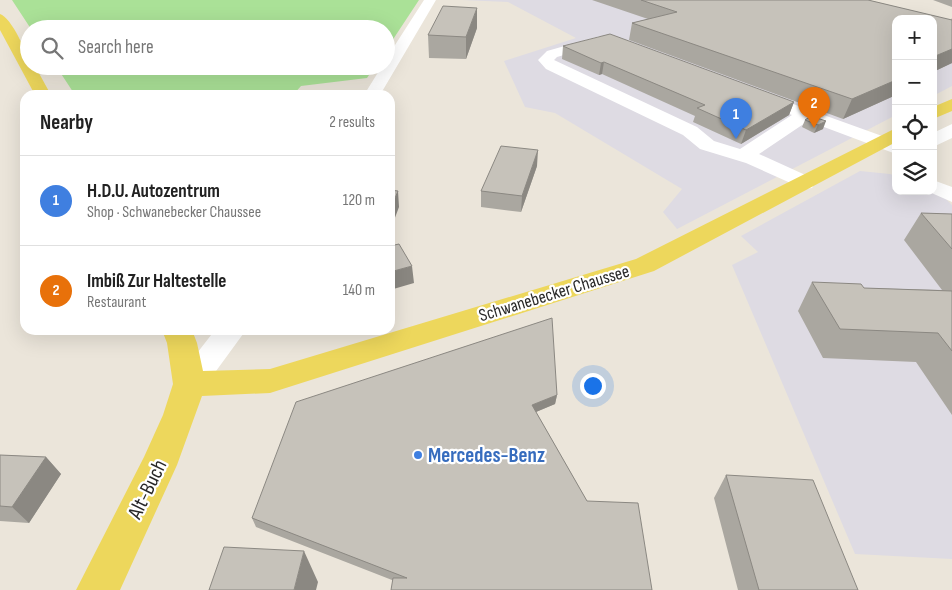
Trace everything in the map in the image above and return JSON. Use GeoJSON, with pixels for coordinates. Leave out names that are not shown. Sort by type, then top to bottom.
{"type":"FeatureCollection","features":[{"type":"Feature","properties":{"kind":"main road"},"geometry":{"type":"LineString","coordinates":[[0,18],[20,54]]}},
{"type":"Feature","properties":{"kind":"main road"},"geometry":{"type":"LineString","coordinates":[[32,75],[40,90]]}},
{"type":"Feature","properties":{"kind":"main road"},"geometry":{"type":"LineString","coordinates":[[937,112],[952,104]]}},
{"type":"Feature","properties":{"kind":"main road","name":"Schwanebecker Chaussee"},"geometry":{"type":"LineString","coordinates":[[188,384],[270,381],[617,274],[665,256],[804,183],[884,148]]}},
{"type":"Feature","properties":{"kind":"main road"},"geometry":{"type":"LineString","coordinates":[[179,335],[182,343],[188,384]]}},
{"type":"Feature","properties":{"kind":"main road","name":"Alt-Buch"},"geometry":{"type":"LineString","coordinates":[[98,590],[159,465],[180,415],[188,384]]}},
{"type":"Feature","properties":{"kind":"street"},"geometry":{"type":"LineString","coordinates":[[395,57],[430,0]]}},
{"type":"Feature","properties":{"kind":"street"},"geometry":{"type":"LineString","coordinates":[[616,42],[606,38],[552,54],[546,60],[551,66],[690,131],[707,145],[743,156],[804,183]]}},
{"type":"Feature","properties":{"kind":"street"},"geometry":{"type":"LineString","coordinates":[[375,90],[384,75]]}},
{"type":"Feature","properties":{"kind":"street"},"geometry":{"type":"LineString","coordinates":[[742,91],[884,148]]}},
{"type":"Feature","properties":{"kind":"street"},"geometry":{"type":"LineString","coordinates":[[743,156],[805,115]]}},
{"type":"Feature","properties":{"kind":"street"},"geometry":{"type":"LineString","coordinates":[[937,139],[952,130]]}},
{"type":"Feature","properties":{"kind":"street"},"geometry":{"type":"LineString","coordinates":[[937,178],[952,176]]}},
{"type":"Feature","properties":{"kind":"street"},"geometry":{"type":"LineString","coordinates":[[937,188],[952,195]]}},
{"type":"Feature","properties":{"kind":"street"},"geometry":{"type":"LineString","coordinates":[[188,384],[227,335]]}},
{"type":"Feature","properties":{"kind":"shaded area"},"geometry":{"type":"Polygon","coordinates":[[[462,0],[810,0],[892,23],[892,117],[677,229],[663,212],[682,189],[555,113],[525,107],[504,61],[576,38],[508,2],[462,0]]]}},
{"type":"Feature","properties":{"kind":"shaded area"},"geometry":{"type":"Polygon","coordinates":[[[937,35],[952,40],[952,86],[937,94],[937,35]]]}},
{"type":"Feature","properties":{"kind":"shaded area"},"geometry":{"type":"Polygon","coordinates":[[[860,171],[892,175],[892,195],[937,194],[945,198],[952,205],[952,559],[855,554],[732,265],[758,252],[741,236],[860,171]]]}},
{"type":"Feature","properties":{"kind":"green space"},"geometry":{"type":"Polygon","coordinates":[[[12,0],[419,0],[395,36],[395,20],[25,20],[12,0]]]}},
{"type":"Feature","properties":{"kind":"green space"},"geometry":{"type":"Polygon","coordinates":[[[62,75],[369,75],[367,78],[301,86],[297,90],[72,90],[62,75]]]}},
{"type":"Feature","properties":{"kind":"building"},"geometry":{"type":"Polygon","coordinates":[[[641,0],[868,0],[931,15],[892,15],[892,82],[852,99],[632,23],[677,12],[641,0]]]}},
{"type":"Feature","properties":{"kind":"building"},"geometry":{"type":"Polygon","coordinates":[[[443,6],[477,8],[466,37],[428,35],[443,6]]]}},
{"type":"Feature","properties":{"kind":"building"},"geometry":{"type":"Polygon","coordinates":[[[937,16],[952,20],[952,49],[937,55],[937,16]]]}},
{"type":"Feature","properties":{"kind":"building"},"geometry":{"type":"Polygon","coordinates":[[[610,34],[794,102],[746,130],[697,108],[705,105],[563,46],[610,34]]]}},
{"type":"Feature","properties":{"kind":"building"},"geometry":{"type":"Polygon","coordinates":[[[811,116],[826,121],[818,125],[805,120],[811,116]]]}},
{"type":"Feature","properties":{"kind":"building"},"geometry":{"type":"Polygon","coordinates":[[[501,146],[538,150],[522,196],[481,191],[501,146]]]}},
{"type":"Feature","properties":{"kind":"building"},"geometry":{"type":"Polygon","coordinates":[[[921,213],[952,214],[952,249],[921,213]]]}},
{"type":"Feature","properties":{"kind":"building"},"geometry":{"type":"Polygon","coordinates":[[[399,244],[412,266],[395,271],[395,245],[399,244]]]}},
{"type":"Feature","properties":{"kind":"building"},"geometry":{"type":"Polygon","coordinates":[[[812,282],[861,284],[864,288],[952,291],[952,351],[938,333],[840,329],[812,282]]]}},
{"type":"Feature","properties":{"kind":"building","name":"Mercedes-Benz"},"geometry":{"type":"Polygon","coordinates":[[[552,318],[557,395],[532,405],[587,501],[638,503],[652,590],[391,590],[393,578],[407,578],[252,518],[296,402],[552,318]]]}},
{"type":"Feature","properties":{"kind":"building"},"geometry":{"type":"Polygon","coordinates":[[[0,455],[46,457],[12,507],[0,506],[0,455]]]}},
{"type":"Feature","properties":{"kind":"building"},"geometry":{"type":"Polygon","coordinates":[[[726,475],[813,480],[858,590],[759,590],[726,475]]]}},
{"type":"Feature","properties":{"kind":"building"},"geometry":{"type":"Polygon","coordinates":[[[224,547],[304,551],[294,590],[209,590],[224,547]]]}},
{"type":"Feature","properties":{"kind":"place","name":"Imbiß Zur Haltestelle"},"geometry":{"type":"Point","coordinates":[814,128]}},
{"type":"Feature","properties":{"kind":"place","name":"H.D.U. Autozentrum"},"geometry":{"type":"Point","coordinates":[736,139]}},
{"type":"Feature","properties":{"kind":"place","name":"Mercedes-Benz"},"geometry":{"type":"Point","coordinates":[418,455]}}]}
